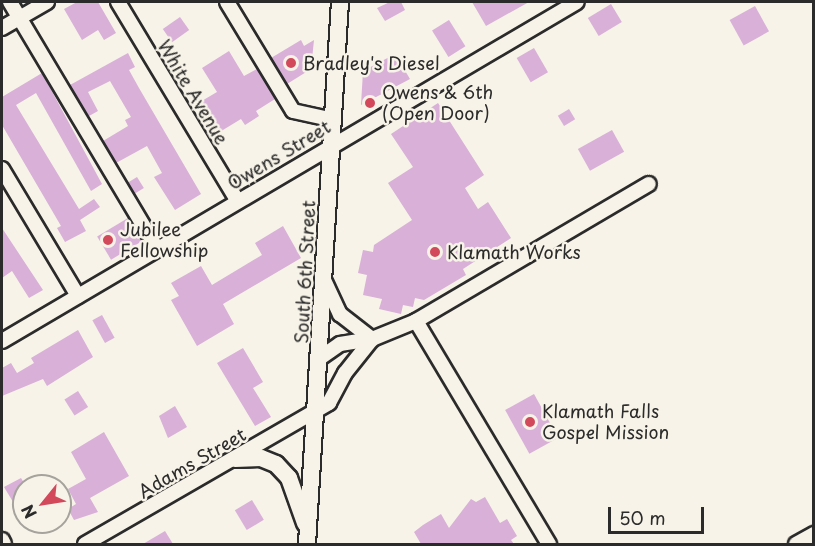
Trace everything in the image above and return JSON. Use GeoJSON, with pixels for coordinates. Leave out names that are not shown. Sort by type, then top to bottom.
{"type":"FeatureCollection","features":[{"type":"Feature","properties":{"kind":"main road","name":"South 6th Street"},"geometry":{"type":"LineString","coordinates":[[308,538],[339,3]]}},
{"type":"Feature","properties":{"kind":"main road"},"geometry":{"type":"LineString","coordinates":[[235,459],[261,458],[276,464],[289,478],[308,538]]}},
{"type":"Feature","properties":{"kind":"street"},"geometry":{"type":"LineString","coordinates":[[10,2],[157,249]]}},
{"type":"Feature","properties":{"kind":"street"},"geometry":{"type":"LineString","coordinates":[[2,28],[47,2]]}},
{"type":"Feature","properties":{"kind":"street","name":"White Avenue"},"geometry":{"type":"LineString","coordinates":[[117,2],[237,200]]}},
{"type":"Feature","properties":{"kind":"street"},"geometry":{"type":"LineString","coordinates":[[227,2],[293,111],[334,120]]}},
{"type":"Feature","properties":{"kind":"street","name":"Owens Street"},"geometry":{"type":"LineString","coordinates":[[2,341],[560,6],[577,2]]}},
{"type":"Feature","properties":{"kind":"street"},"geometry":{"type":"LineString","coordinates":[[2,168],[78,296]]}},
{"type":"Feature","properties":{"kind":"street"},"geometry":{"type":"LineString","coordinates":[[320,358],[340,344],[372,339],[416,321],[649,184]]}},
{"type":"Feature","properties":{"kind":"street"},"geometry":{"type":"LineString","coordinates":[[324,280],[340,314],[372,339]]}},
{"type":"Feature","properties":{"kind":"street"},"geometry":{"type":"LineString","coordinates":[[416,321],[549,544]]}},
{"type":"Feature","properties":{"kind":"street","name":"Adams Street"},"geometry":{"type":"LineString","coordinates":[[85,544],[329,403],[345,373],[372,339]]}},
{"type":"Feature","properties":{"kind":"street"},"geometry":{"type":"LineString","coordinates":[[796,544],[813,534]]}},
{"type":"Feature","properties":{"kind":"street"},"geometry":{"type":"LineString","coordinates":[[2,540],[4,544]]}},
{"type":"Feature","properties":{"kind":"building"},"geometry":{"type":"Polygon","coordinates":[[[77,2],[98,2],[116,33],[104,40],[98,30],[82,40],[64,9],[77,2]]]}},
{"type":"Feature","properties":{"kind":"building"},"geometry":{"type":"Polygon","coordinates":[[[390,2],[401,2],[405,10],[385,21],[377,8],[390,2]]]}},
{"type":"Feature","properties":{"kind":"building"},"geometry":{"type":"Polygon","coordinates":[[[472,2],[529,2],[486,26],[472,2]]]}},
{"type":"Feature","properties":{"kind":"building"},"geometry":{"type":"Polygon","coordinates":[[[611,4],[622,22],[599,36],[588,18],[611,4]]]}},
{"type":"Feature","properties":{"kind":"building"},"geometry":{"type":"Polygon","coordinates":[[[755,6],[769,31],[744,45],[730,20],[755,6]]]}},
{"type":"Feature","properties":{"kind":"building"},"geometry":{"type":"Polygon","coordinates":[[[180,17],[189,30],[172,42],[163,29],[180,17]]]}},
{"type":"Feature","properties":{"kind":"building"},"geometry":{"type":"Polygon","coordinates":[[[449,20],[465,46],[448,57],[432,31],[449,20]]]}},
{"type":"Feature","properties":{"kind":"building"},"geometry":{"type":"Polygon","coordinates":[[[301,40],[304,46],[314,40],[311,69],[287,84],[271,58],[301,40]]]}},
{"type":"Feature","properties":{"kind":"building"},"geometry":{"type":"Polygon","coordinates":[[[534,48],[548,72],[531,82],[517,58],[534,48]]]}},
{"type":"Feature","properties":{"kind":"building"},"geometry":{"type":"Polygon","coordinates":[[[229,51],[244,76],[257,69],[275,99],[256,111],[259,116],[245,125],[241,119],[218,133],[200,102],[217,92],[202,68],[229,51]]]}},
{"type":"Feature","properties":{"kind":"building"},"geometry":{"type":"Polygon","coordinates":[[[128,53],[135,67],[129,70],[201,194],[175,210],[154,177],[162,173],[147,146],[116,163],[103,141],[128,126],[125,120],[131,117],[110,81],[88,92],[98,111],[89,116],[70,85],[128,53]]]}},
{"type":"Feature","properties":{"kind":"building"},"geometry":{"type":"Polygon","coordinates":[[[395,54],[410,79],[361,105],[363,71],[395,54]]]}},
{"type":"Feature","properties":{"kind":"building"},"geometry":{"type":"Polygon","coordinates":[[[42,73],[102,184],[91,191],[36,93],[16,105],[79,209],[94,199],[100,207],[80,220],[86,231],[65,242],[57,228],[61,226],[2,125],[2,97],[42,73]]]}},
{"type":"Feature","properties":{"kind":"building"},"geometry":{"type":"Polygon","coordinates":[[[438,103],[484,175],[465,188],[478,209],[488,202],[511,238],[463,269],[466,275],[424,300],[415,298],[413,307],[403,305],[401,314],[379,309],[382,299],[363,295],[367,275],[358,273],[363,250],[373,252],[374,245],[412,220],[388,183],[413,167],[391,134],[438,103]]]}},
{"type":"Feature","properties":{"kind":"building"},"geometry":{"type":"Polygon","coordinates":[[[569,109],[575,119],[564,126],[558,116],[569,109]]]}},
{"type":"Feature","properties":{"kind":"building"},"geometry":{"type":"Polygon","coordinates":[[[612,130],[624,152],[590,171],[578,149],[612,130]]]}},
{"type":"Feature","properties":{"kind":"building"},"geometry":{"type":"Polygon","coordinates":[[[137,177],[144,188],[135,194],[128,183],[137,177]]]}},
{"type":"Feature","properties":{"kind":"building"},"geometry":{"type":"Polygon","coordinates":[[[128,218],[142,241],[111,260],[97,237],[128,218]]]}},
{"type":"Feature","properties":{"kind":"building"},"geometry":{"type":"Polygon","coordinates":[[[283,226],[301,258],[223,304],[234,324],[197,346],[171,300],[179,296],[171,283],[201,266],[212,285],[262,255],[255,243],[283,226]]]}},
{"type":"Feature","properties":{"kind":"building"},"geometry":{"type":"Polygon","coordinates":[[[2,228],[43,290],[29,298],[12,271],[2,278],[2,228]]]}},
{"type":"Feature","properties":{"kind":"building"},"geometry":{"type":"Polygon","coordinates":[[[102,315],[115,338],[105,343],[92,320],[102,315]]]}},
{"type":"Feature","properties":{"kind":"building"},"geometry":{"type":"Polygon","coordinates":[[[78,330],[93,357],[47,386],[43,379],[2,396],[2,368],[11,363],[17,373],[34,363],[31,358],[78,330]]]}},
{"type":"Feature","properties":{"kind":"building"},"geometry":{"type":"Polygon","coordinates":[[[243,348],[263,382],[253,388],[271,417],[255,426],[217,363],[243,348]]]}},
{"type":"Feature","properties":{"kind":"building"},"geometry":{"type":"Polygon","coordinates":[[[78,391],[88,407],[74,416],[64,399],[78,391]]]}},
{"type":"Feature","properties":{"kind":"building"},"geometry":{"type":"Polygon","coordinates":[[[534,394],[558,438],[529,454],[505,410],[534,394]]]}},
{"type":"Feature","properties":{"kind":"building"},"geometry":{"type":"Polygon","coordinates":[[[175,406],[187,427],[168,438],[159,416],[175,406]]]}},
{"type":"Feature","properties":{"kind":"building"},"geometry":{"type":"Polygon","coordinates":[[[104,432],[129,476],[90,498],[98,512],[74,520],[72,506],[76,504],[72,496],[72,487],[86,479],[71,452],[104,432]]]}},
{"type":"Feature","properties":{"kind":"building"},"geometry":{"type":"Polygon","coordinates":[[[12,483],[12,500],[4,487],[12,483]]]}},
{"type":"Feature","properties":{"kind":"building"},"geometry":{"type":"Polygon","coordinates":[[[485,497],[500,523],[507,519],[517,536],[511,540],[514,544],[421,544],[414,532],[423,525],[441,514],[449,528],[471,499],[476,502],[485,497]]]}},
{"type":"Feature","properties":{"kind":"building"},"geometry":{"type":"Polygon","coordinates":[[[252,500],[264,520],[247,530],[235,510],[252,500]]]}},
{"type":"Feature","properties":{"kind":"building"},"geometry":{"type":"Polygon","coordinates":[[[165,531],[173,544],[143,544],[165,531]]]}},
{"type":"Feature","properties":{"kind":"place","name":"Bradley's Diesel"},"geometry":{"type":"Point","coordinates":[291,63]}},
{"type":"Feature","properties":{"kind":"place","name":"Owens & 6th (Open Door)"},"geometry":{"type":"Point","coordinates":[370,103]}},
{"type":"Feature","properties":{"kind":"place","name":"Jubilee Fellowship"},"geometry":{"type":"Point","coordinates":[108,240]}},
{"type":"Feature","properties":{"kind":"place","name":"Klamath Works"},"geometry":{"type":"Point","coordinates":[435,252]}},
{"type":"Feature","properties":{"kind":"place","name":"Klamath Falls Gospel Mission"},"geometry":{"type":"Point","coordinates":[530,422]}}]}
